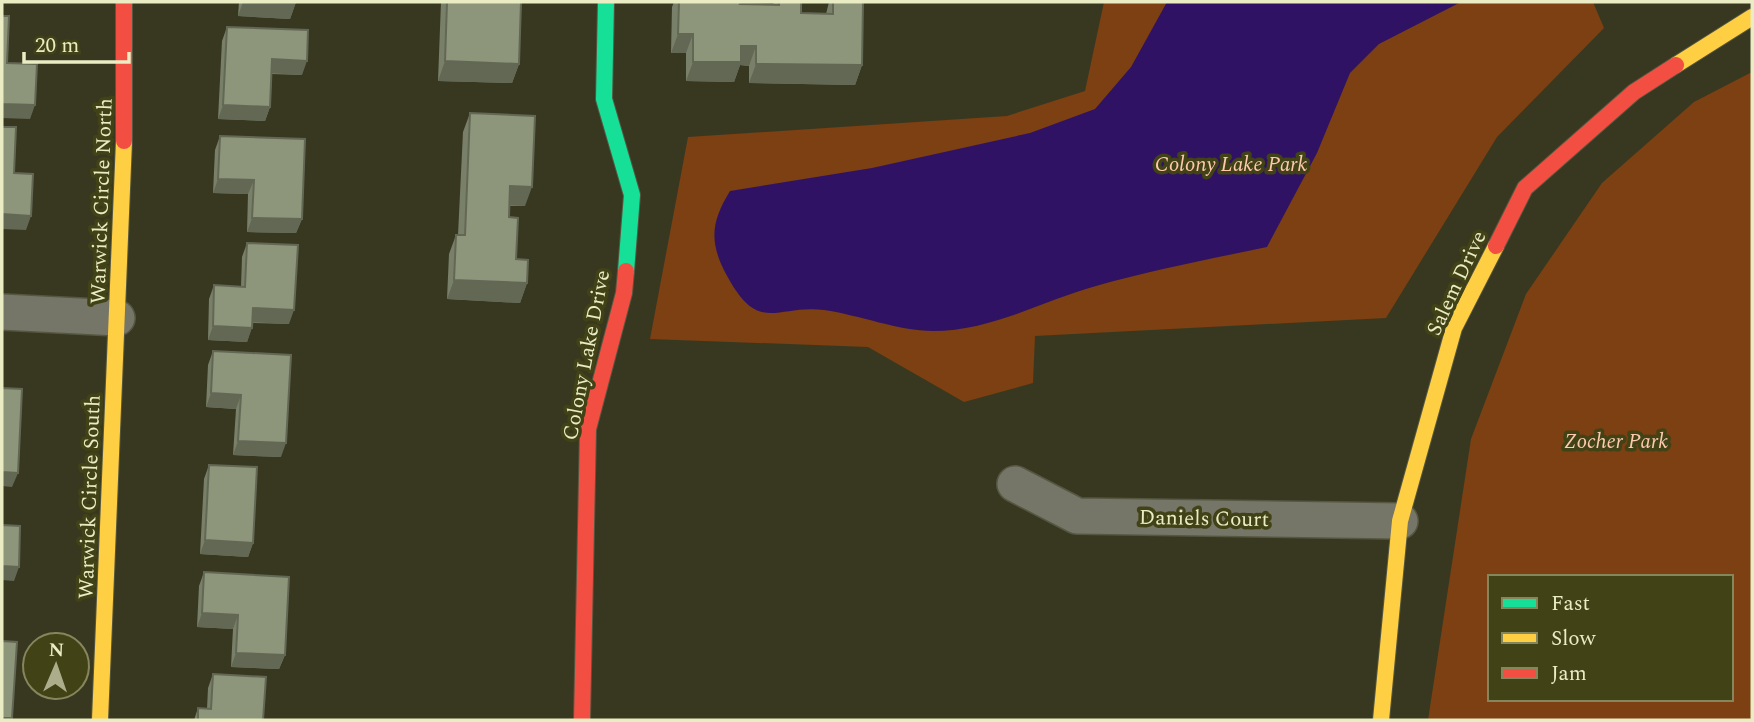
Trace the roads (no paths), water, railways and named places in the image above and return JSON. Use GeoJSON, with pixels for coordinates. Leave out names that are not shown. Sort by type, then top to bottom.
{"type":"FeatureCollection","features":[{"type":"Feature","properties":{"kind":"street","name":"Warwick Circle North"},"geometry":{"type":"LineString","coordinates":[[117,318],[126,86],[124,2]]}},
{"type":"Feature","properties":{"kind":"street","name":"Colony Lake Drive"},"geometry":{"type":"LineString","coordinates":[[582,720],[588,429],[624,293],[632,195],[604,99],[606,2]]}},
{"type":"Feature","properties":{"kind":"street","name":"Salem Drive"},"geometry":{"type":"LineString","coordinates":[[1381,720],[1400,521],[1454,328],[1525,188],[1634,92],[1752,17]]}},
{"type":"Feature","properties":{"kind":"street"},"geometry":{"type":"LineString","coordinates":[[2,312],[117,318]]}},
{"type":"Feature","properties":{"kind":"street","name":"Warwick Circle South"},"geometry":{"type":"LineString","coordinates":[[100,720],[117,318]]}},
{"type":"Feature","properties":{"kind":"street","name":"Daniels Court"},"geometry":{"type":"LineString","coordinates":[[1015,484],[1077,516],[1400,521]]}},
{"type":"Feature","properties":{"kind":"park label","name":"Colony Lake Park"},"geometry":{"type":"Point","coordinates":[1231,164]}},
{"type":"Feature","properties":{"kind":"park label","name":"Zocher Park"},"geometry":{"type":"Point","coordinates":[1616,441]}}]}
